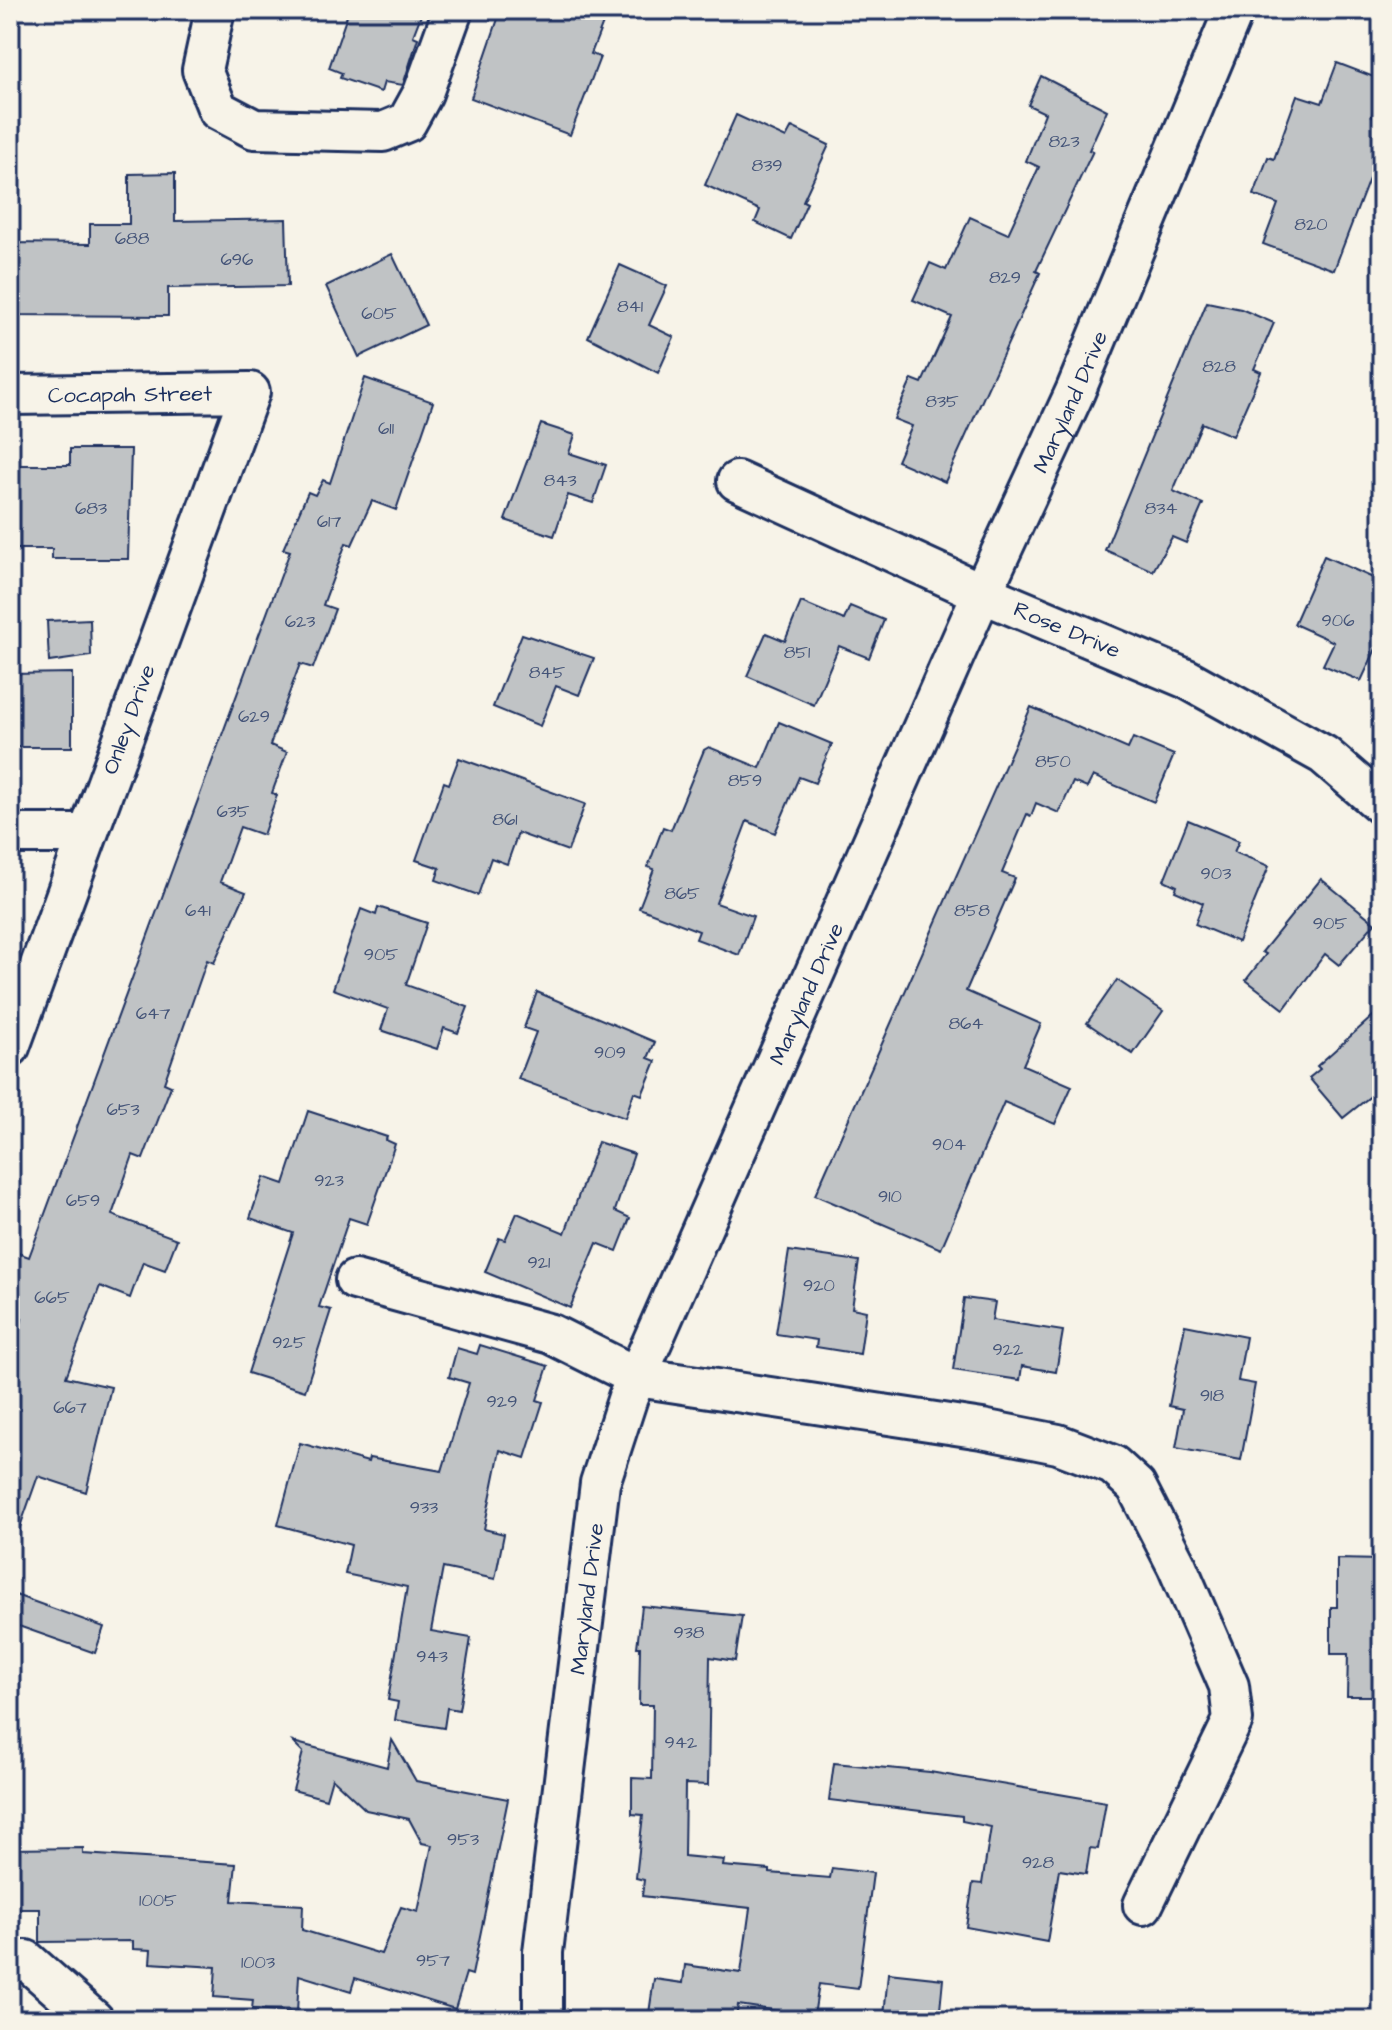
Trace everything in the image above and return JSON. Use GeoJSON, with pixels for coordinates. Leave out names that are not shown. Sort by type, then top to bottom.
{"type":"FeatureCollection","features":[{"type":"Feature","properties":{"kind":"street"},"geometry":{"type":"LineString","coordinates":[[215,10],[202,70],[218,110],[254,129],[383,132],[407,122],[423,93],[453,10]]}},
{"type":"Feature","properties":{"kind":"street","name":"Maryland Drive"},"geometry":{"type":"LineString","coordinates":[[543,2020],[543,1952],[600,1483],[637,1377],[982,593],[1075,392],[1234,10]]}},
{"type":"Feature","properties":{"kind":"street","name":"Cocapah Street"},"geometry":{"type":"LineString","coordinates":[[10,395],[250,392]]}},
{"type":"Feature","properties":{"kind":"street","name":"Onley Drive"},"geometry":{"type":"LineString","coordinates":[[10,1047],[85,834],[250,392]]}},
{"type":"Feature","properties":{"kind":"street","name":"Rose Drive"},"geometry":{"type":"LineString","coordinates":[[737,481],[982,593],[1187,679],[1324,755],[1382,805]]}},
{"type":"Feature","properties":{"kind":"street"},"geometry":{"type":"LineString","coordinates":[[10,834],[85,834]]}},
{"type":"Feature","properties":{"kind":"street"},"geometry":{"type":"LineString","coordinates":[[355,1280],[551,1334],[637,1377],[1058,1444],[1113,1465],[1136,1486],[1177,1566],[1229,1686],[1233,1720],[1143,1905]]}},
{"type":"Feature","properties":{"kind":"street"},"geometry":{"type":"LineString","coordinates":[[26,1960],[94,2020]]}},
{"type":"Feature","properties":{"kind":"building"},"geometry":{"type":"Polygon","coordinates":[[[349,10],[423,10],[413,36],[418,38],[403,85],[384,82],[381,92],[340,78],[342,73],[329,68],[349,10]]]}},
{"type":"Feature","properties":{"kind":"building"},"geometry":{"type":"Polygon","coordinates":[[[501,10],[608,10],[591,54],[600,57],[570,135],[471,98],[501,10]]]}},
{"type":"Feature","properties":{"kind":"building"},"geometry":{"type":"Polygon","coordinates":[[[1337,63],[1382,80],[1372,116],[1382,120],[1382,145],[1334,270],[1263,244],[1278,204],[1254,195],[1268,157],[1274,159],[1297,95],[1322,103],[1337,63]]]}},
{"type":"Feature","properties":{"kind":"building"},"geometry":{"type":"Polygon","coordinates":[[[1041,76],[1107,110],[1089,150],[1093,151],[1036,271],[1040,273],[945,482],[897,461],[912,426],[894,419],[912,379],[922,383],[952,317],[913,300],[930,263],[946,270],[970,217],[1008,234],[1039,167],[1026,161],[1045,113],[1028,105],[1041,76]]]}},
{"type":"Feature","properties":{"kind":"building"},"geometry":{"type":"Polygon","coordinates":[[[736,115],[786,138],[792,127],[829,145],[803,201],[807,203],[791,239],[755,222],[760,210],[705,185],[736,115]]]}},
{"type":"Feature","properties":{"kind":"building"},"geometry":{"type":"Polygon","coordinates":[[[175,173],[175,221],[286,219],[288,286],[168,288],[168,316],[10,315],[10,243],[90,244],[90,224],[129,224],[129,174],[175,173]]]}},
{"type":"Feature","properties":{"kind":"building"},"geometry":{"type":"Polygon","coordinates":[[[392,254],[426,325],[359,357],[326,286],[392,254]]]}},
{"type":"Feature","properties":{"kind":"building"},"geometry":{"type":"Polygon","coordinates":[[[620,265],[667,286],[649,325],[674,337],[658,373],[588,337],[620,265]]]}},
{"type":"Feature","properties":{"kind":"building"},"geometry":{"type":"Polygon","coordinates":[[[1207,302],[1241,309],[1274,323],[1254,369],[1261,372],[1233,436],[1202,423],[1173,491],[1203,504],[1186,543],[1172,537],[1153,571],[1105,550],[1207,302]]]}},
{"type":"Feature","properties":{"kind":"building"},"geometry":{"type":"Polygon","coordinates":[[[365,378],[433,402],[396,510],[372,501],[352,545],[346,543],[323,605],[335,609],[313,668],[300,664],[270,745],[287,752],[272,793],[277,795],[263,835],[240,827],[220,882],[246,892],[214,963],[207,960],[164,1083],[171,1086],[143,1159],[133,1155],[112,1215],[177,1239],[165,1270],[143,1262],[130,1298],[100,1286],[66,1377],[111,1387],[86,1492],[38,1476],[14,1544],[10,1543],[10,1373],[22,1319],[10,1315],[10,1250],[29,1257],[290,551],[283,549],[308,492],[315,495],[323,480],[330,483],[365,378]]]}},
{"type":"Feature","properties":{"kind":"building"},"geometry":{"type":"Polygon","coordinates":[[[541,424],[575,435],[569,453],[606,465],[593,503],[568,495],[554,536],[505,520],[541,424]]]}},
{"type":"Feature","properties":{"kind":"building"},"geometry":{"type":"Polygon","coordinates":[[[70,449],[131,449],[128,559],[52,559],[52,549],[10,549],[10,465],[70,465],[70,449]]]}},
{"type":"Feature","properties":{"kind":"building"},"geometry":{"type":"Polygon","coordinates":[[[1324,556],[1382,582],[1382,636],[1361,681],[1323,665],[1334,642],[1294,624],[1324,556]]]}},
{"type":"Feature","properties":{"kind":"building"},"geometry":{"type":"Polygon","coordinates":[[[801,602],[844,620],[850,606],[884,620],[869,658],[839,646],[814,705],[747,676],[766,633],[785,641],[801,602]]]}},
{"type":"Feature","properties":{"kind":"building"},"geometry":{"type":"Polygon","coordinates":[[[90,619],[91,656],[49,662],[47,621],[90,619]]]}},
{"type":"Feature","properties":{"kind":"building"},"geometry":{"type":"Polygon","coordinates":[[[522,634],[594,658],[579,695],[556,686],[540,726],[493,707],[522,634]]]}},
{"type":"Feature","properties":{"kind":"building"},"geometry":{"type":"Polygon","coordinates":[[[72,673],[72,747],[11,747],[10,674],[72,673]]]}},
{"type":"Feature","properties":{"kind":"building"},"geometry":{"type":"Polygon","coordinates":[[[1031,707],[1128,749],[1133,738],[1174,755],[1154,802],[1093,776],[1087,788],[1073,782],[1059,813],[1036,803],[1031,816],[1027,814],[1002,873],[1015,878],[966,991],[1041,1024],[1023,1065],[1072,1086],[1055,1124],[1004,1102],[941,1249],[815,1195],[1031,707]]]}},
{"type":"Feature","properties":{"kind":"building"},"geometry":{"type":"Polygon","coordinates":[[[779,722],[832,744],[815,783],[799,777],[775,833],[747,821],[716,903],[753,916],[739,955],[696,939],[699,931],[639,908],[654,869],[648,867],[663,827],[671,830],[704,750],[709,747],[760,768],[779,722]]]}},
{"type":"Feature","properties":{"kind":"building"},"geometry":{"type":"Polygon","coordinates":[[[459,758],[585,804],[568,851],[518,833],[507,864],[491,858],[478,895],[436,880],[440,868],[416,860],[444,782],[449,784],[459,758]]]}},
{"type":"Feature","properties":{"kind":"building"},"geometry":{"type":"Polygon","coordinates":[[[1188,820],[1239,841],[1234,852],[1269,866],[1238,942],[1195,924],[1203,903],[1175,891],[1177,886],[1164,880],[1188,820]]]}},
{"type":"Feature","properties":{"kind":"building"},"geometry":{"type":"Polygon","coordinates":[[[1321,879],[1375,923],[1339,965],[1325,954],[1284,1009],[1246,980],[1266,954],[1262,952],[1321,879]]]}},
{"type":"Feature","properties":{"kind":"building"},"geometry":{"type":"Polygon","coordinates":[[[378,907],[427,923],[406,985],[468,1007],[458,1033],[444,1028],[437,1049],[381,1030],[388,1009],[333,989],[361,909],[376,915],[378,907]]]}},
{"type":"Feature","properties":{"kind":"building"},"geometry":{"type":"Polygon","coordinates":[[[1117,980],[1163,1011],[1133,1054],[1087,1023],[1117,980]]]}},
{"type":"Feature","properties":{"kind":"building"},"geometry":{"type":"Polygon","coordinates":[[[537,992],[655,1042],[648,1058],[656,1061],[642,1095],[634,1092],[625,1118],[518,1079],[536,1032],[524,1028],[537,992]]]}},
{"type":"Feature","properties":{"kind":"building"},"geometry":{"type":"Polygon","coordinates":[[[1382,1008],[1382,1087],[1343,1118],[1309,1078],[1320,1069],[1317,1066],[1382,1008]]]}},
{"type":"Feature","properties":{"kind":"building"},"geometry":{"type":"Polygon","coordinates":[[[308,1111],[387,1137],[386,1140],[395,1144],[367,1224],[349,1218],[319,1307],[331,1310],[305,1391],[248,1373],[293,1233],[250,1218],[264,1177],[284,1184],[308,1111]]]}},
{"type":"Feature","properties":{"kind":"building"},"geometry":{"type":"Polygon","coordinates":[[[598,1142],[634,1154],[615,1211],[630,1218],[617,1251],[597,1243],[570,1308],[485,1272],[499,1238],[505,1240],[517,1213],[565,1233],[598,1142]]]}},
{"type":"Feature","properties":{"kind":"building"},"geometry":{"type":"Polygon","coordinates":[[[789,1251],[859,1261],[852,1308],[866,1311],[860,1354],[816,1347],[817,1340],[776,1334],[789,1251]]]}},
{"type":"Feature","properties":{"kind":"building"},"geometry":{"type":"Polygon","coordinates":[[[964,1298],[995,1302],[992,1320],[1063,1331],[1056,1372],[1022,1366],[1020,1380],[953,1370],[964,1298]]]}},
{"type":"Feature","properties":{"kind":"building"},"geometry":{"type":"Polygon","coordinates":[[[1185,1325],[1246,1337],[1238,1381],[1255,1384],[1241,1460],[1176,1448],[1183,1409],[1169,1406],[1185,1325]]]}},
{"type":"Feature","properties":{"kind":"building"},"geometry":{"type":"Polygon","coordinates":[[[480,1345],[548,1366],[537,1400],[543,1402],[525,1458],[500,1450],[484,1529],[504,1534],[495,1579],[443,1568],[431,1631],[471,1638],[459,1710],[447,1708],[444,1728],[395,1720],[398,1702],[388,1700],[407,1587],[345,1574],[351,1545],[278,1525],[300,1443],[368,1462],[369,1458],[442,1471],[469,1383],[449,1377],[457,1348],[477,1354],[480,1345]]]}},
{"type":"Feature","properties":{"kind":"building"},"geometry":{"type":"Polygon","coordinates":[[[1337,1559],[1382,1560],[1382,1696],[1347,1696],[1348,1654],[1331,1654],[1331,1607],[1337,1607],[1337,1559]]]}},
{"type":"Feature","properties":{"kind":"building"},"geometry":{"type":"Polygon","coordinates":[[[10,1593],[104,1627],[95,1653],[10,1623],[10,1593]]]}},
{"type":"Feature","properties":{"kind":"building"},"geometry":{"type":"Polygon","coordinates":[[[642,1606],[742,1616],[735,1661],[710,1657],[708,1785],[685,1784],[684,1856],[724,1860],[723,1866],[770,1870],[770,1873],[830,1878],[832,1868],[873,1873],[858,1989],[819,1984],[814,2016],[738,2005],[736,2020],[648,2020],[654,1979],[683,1983],[685,1965],[741,1973],[750,1908],[642,1896],[644,1880],[636,1878],[643,1815],[632,1814],[632,1778],[652,1779],[653,1705],[639,1705],[640,1647],[637,1647],[642,1606]]]}},
{"type":"Feature","properties":{"kind":"building"},"geometry":{"type":"Polygon","coordinates":[[[392,1740],[416,1781],[508,1799],[472,1975],[466,1973],[455,2009],[355,1978],[351,1991],[299,1975],[297,2012],[252,2009],[253,2000],[214,1997],[216,1967],[150,1963],[151,1950],[133,1949],[133,1941],[40,1942],[40,1909],[10,1909],[10,1849],[83,1848],[83,1854],[236,1864],[232,1901],[303,1905],[302,1930],[381,1954],[401,1907],[418,1912],[432,1845],[422,1843],[409,1819],[366,1810],[332,1778],[326,1799],[293,1790],[303,1752],[293,1742],[387,1767],[392,1740]]]}},
{"type":"Feature","properties":{"kind":"building"},"geometry":{"type":"Polygon","coordinates":[[[834,1763],[930,1772],[1106,1802],[1098,1849],[1090,1848],[1086,1874],[1059,1870],[1047,1942],[966,1927],[973,1883],[982,1884],[991,1827],[962,1821],[962,1816],[829,1800],[834,1763]]]}},
{"type":"Feature","properties":{"kind":"building"},"geometry":{"type":"Polygon","coordinates":[[[888,1973],[943,1979],[939,2020],[884,2016],[888,1973]]]}}]}
